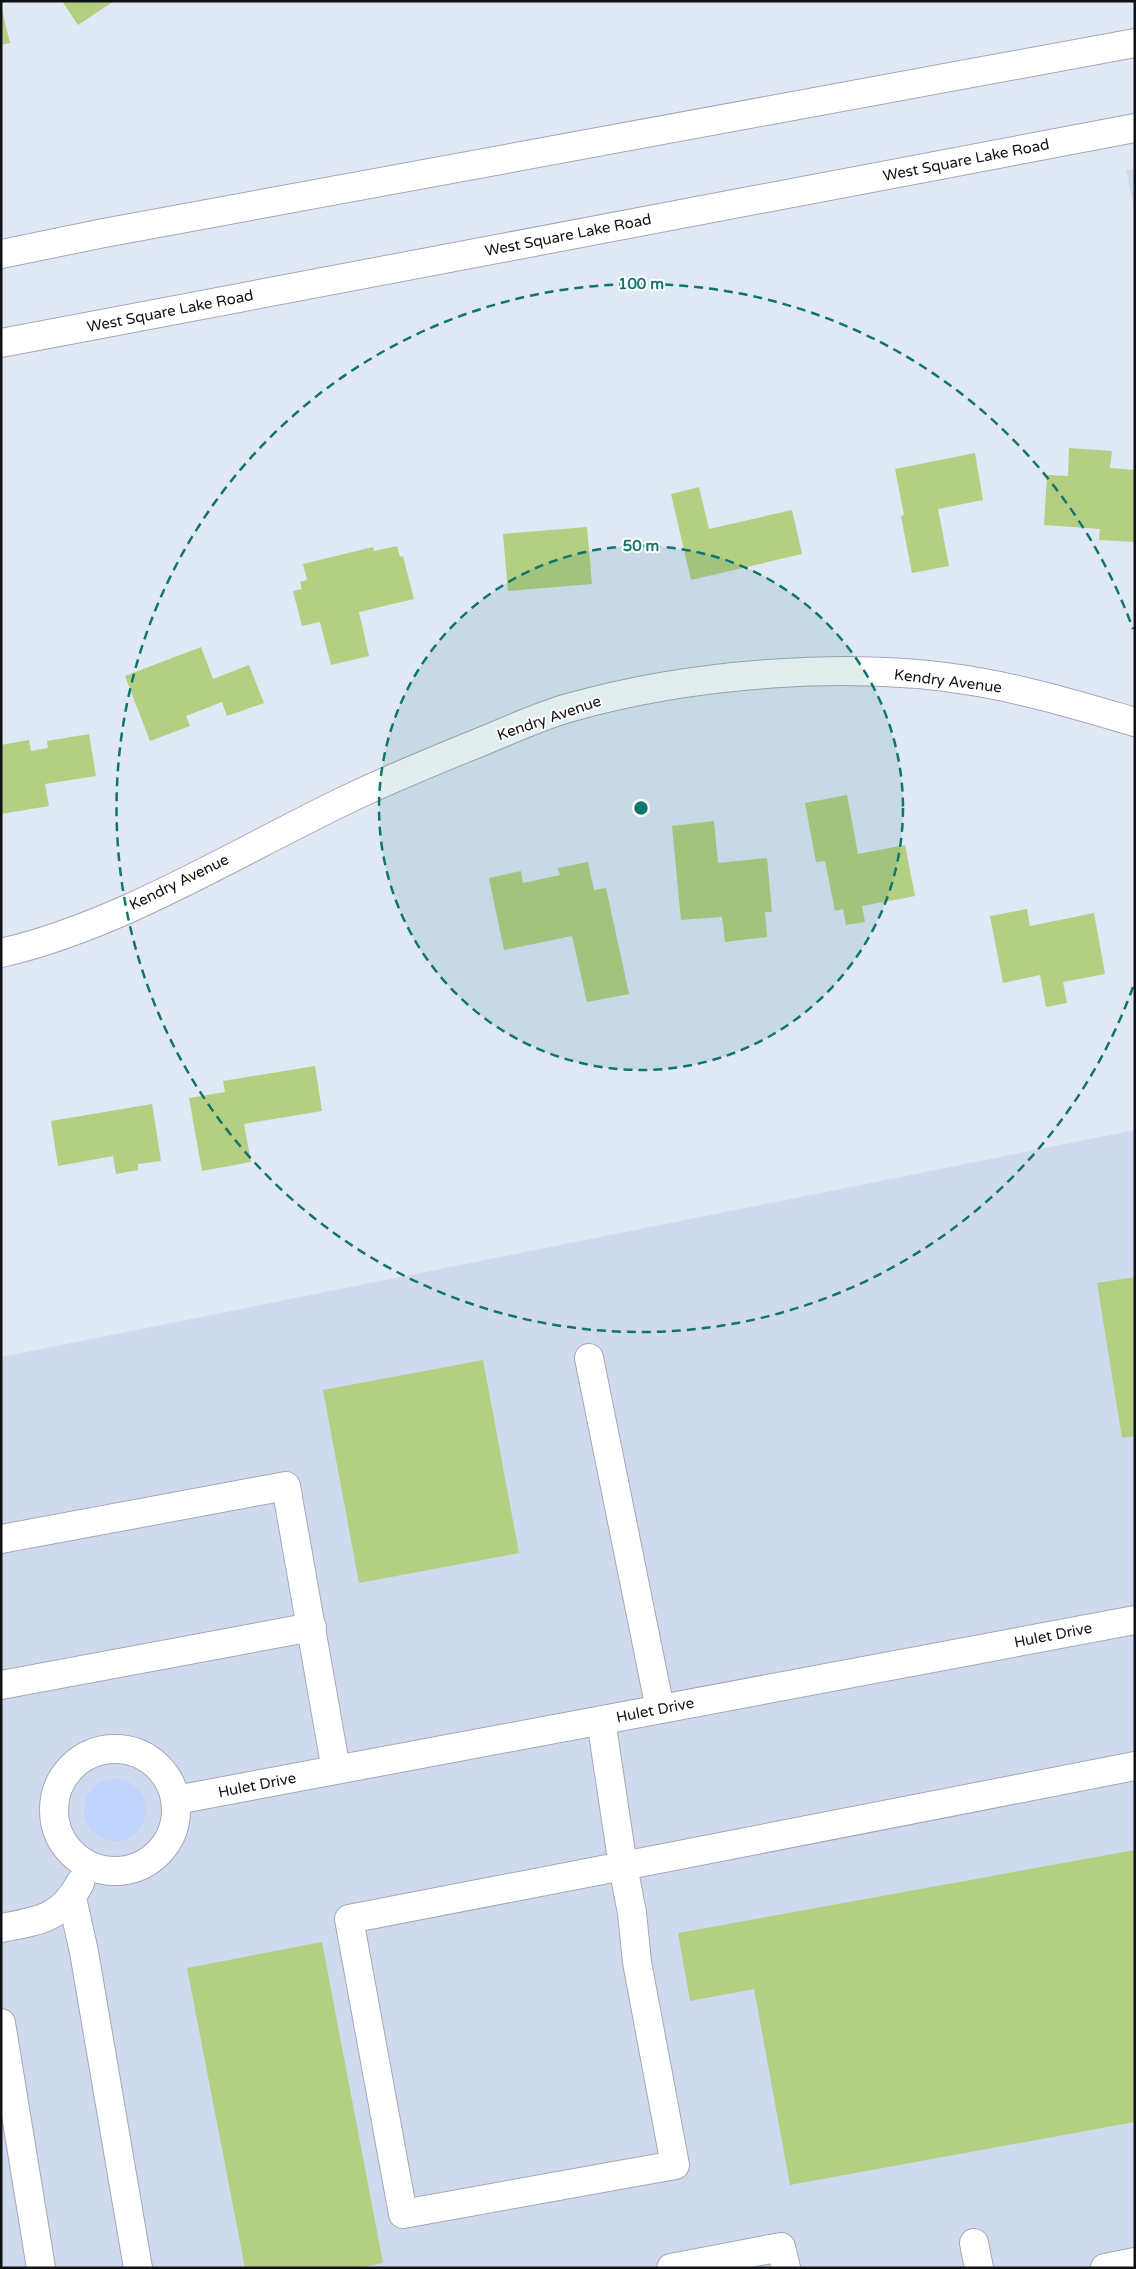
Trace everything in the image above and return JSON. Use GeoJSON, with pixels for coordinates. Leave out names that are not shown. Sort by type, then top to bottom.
{"type":"FeatureCollection","features":[{"type":"Feature","properties":{"kind":"main road"},"geometry":{"type":"LineString","coordinates":[[1,254],[104,232],[1135,43]]}},
{"type":"Feature","properties":{"kind":"main road","name":"West Square Lake Road"},"geometry":{"type":"LineString","coordinates":[[1,343],[1135,128]]}},
{"type":"Feature","properties":{"kind":"main road","name":"Kendry Avenue"},"geometry":{"type":"LineString","coordinates":[[1,953],[61,934],[114,914],[347,799],[410,771],[548,715],[617,696],[724,679],[770,674],[814,672],[881,673],[978,682],[1030,693],[1135,722]]}},
{"type":"Feature","properties":{"kind":"main road"},"geometry":{"type":"LineString","coordinates":[[589,1358],[660,1709]]}},
{"type":"Feature","properties":{"kind":"main road"},"geometry":{"type":"LineString","coordinates":[[1,1539],[286,1486],[336,1770]]}},
{"type":"Feature","properties":{"kind":"main road","name":"Hulet Drive"},"geometry":{"type":"LineString","coordinates":[[176,1800],[1135,1620]]}},
{"type":"Feature","properties":{"kind":"main road"},"geometry":{"type":"LineString","coordinates":[[1,1685],[312,1627]]}},
{"type":"Feature","properties":{"kind":"main road"},"geometry":{"type":"LineString","coordinates":[[601,1720],[623,1866],[632,1913],[637,1962],[675,2165],[403,2214],[348,1919],[623,1866],[1135,1766]]}},
{"type":"Feature","properties":{"kind":"main road"},"geometry":{"type":"LineString","coordinates":[[112,1749],[127,1750],[141,1755],[164,1773],[176,1800],[174,1830],[168,1843],[158,1855],[146,1864],[118,1872],[103,1871],[89,1866],[66,1848],[58,1835],[54,1813],[56,1791],[63,1778],[84,1757],[112,1749]]}},
{"type":"Feature","properties":{"kind":"main road"},"geometry":{"type":"LineString","coordinates":[[1,1928],[44,1919],[72,1898],[89,1866]]}},
{"type":"Feature","properties":{"kind":"main road"},"geometry":{"type":"LineString","coordinates":[[72,1898],[84,1952],[138,2268]]}},
{"type":"Feature","properties":{"kind":"main road"},"geometry":{"type":"LineString","coordinates":[[1,2023],[41,2268]]}},
{"type":"Feature","properties":{"kind":"main road"},"geometry":{"type":"LineString","coordinates":[[671,2268],[781,2247],[786,2268]]}},
{"type":"Feature","properties":{"kind":"main road"},"geometry":{"type":"LineString","coordinates":[[1105,2268],[1135,2262]]}},
{"type":"Feature","properties":{"kind":"shaded area"},"geometry":{"type":"Polygon","coordinates":[[[1135,169],[1135,213],[1126,170],[1135,169]]]}},
{"type":"Feature","properties":{"kind":"shaded area"},"geometry":{"type":"Polygon","coordinates":[[[1135,1130],[1135,2268],[1,2268],[1,1357],[1135,1130]]]}},
{"type":"Feature","properties":{"kind":"shaded area"},"geometry":{"type":"Polygon","coordinates":[[[115,1779],[127,1782],[137,1788],[143,1798],[146,1810],[143,1822],[137,1832],[127,1838],[115,1841],[103,1838],[93,1832],[87,1822],[84,1810],[87,1798],[93,1788],[103,1782],[115,1779]]]}},
{"type":"Feature","properties":{"kind":"building"},"geometry":{"type":"Polygon","coordinates":[[[62,1],[114,1],[78,25],[62,1]]]}},
{"type":"Feature","properties":{"kind":"building"},"geometry":{"type":"Polygon","coordinates":[[[1,6],[10,43],[1,45],[1,6]]]}},
{"type":"Feature","properties":{"kind":"building"},"geometry":{"type":"Polygon","coordinates":[[[1069,448],[1112,451],[1110,468],[1135,470],[1135,542],[1099,540],[1100,529],[1044,525],[1047,475],[1068,476],[1069,448]]]}},
{"type":"Feature","properties":{"kind":"building"},"geometry":{"type":"Polygon","coordinates":[[[975,453],[983,500],[938,509],[949,566],[912,573],[901,516],[904,515],[895,469],[975,453]]]}},
{"type":"Feature","properties":{"kind":"building"},"geometry":{"type":"Polygon","coordinates":[[[699,487],[709,529],[792,510],[802,554],[691,580],[671,494],[699,487]]]}},
{"type":"Feature","properties":{"kind":"building"},"geometry":{"type":"Polygon","coordinates":[[[587,527],[592,584],[508,591],[503,534],[587,527]]]}},
{"type":"Feature","properties":{"kind":"building"},"geometry":{"type":"Polygon","coordinates":[[[397,546],[400,557],[403,556],[414,599],[359,612],[369,656],[331,665],[320,622],[302,626],[293,591],[302,589],[300,582],[307,580],[303,564],[373,547],[374,551],[397,546]]]}},
{"type":"Feature","properties":{"kind":"building"},"geometry":{"type":"Polygon","coordinates":[[[201,647],[213,679],[249,665],[264,703],[227,716],[222,702],[186,716],[190,726],[150,741],[125,676],[201,647]]]}},
{"type":"Feature","properties":{"kind":"building"},"geometry":{"type":"Polygon","coordinates":[[[89,734],[96,776],[45,784],[49,806],[1,814],[1,745],[29,740],[31,751],[48,748],[47,741],[89,734]]]}},
{"type":"Feature","properties":{"kind":"building"},"geometry":{"type":"Polygon","coordinates":[[[847,795],[858,854],[905,845],[915,896],[862,906],[865,922],[846,925],[843,909],[835,911],[825,861],[816,862],[805,803],[847,795]]]}},
{"type":"Feature","properties":{"kind":"building"},"geometry":{"type":"Polygon","coordinates":[[[714,821],[718,863],[767,858],[772,912],[765,912],[767,937],[725,942],[722,917],[681,920],[672,826],[714,821]]]}},
{"type":"Feature","properties":{"kind":"building"},"geometry":{"type":"Polygon","coordinates":[[[588,862],[594,890],[606,888],[629,994],[587,1002],[572,936],[504,950],[489,878],[521,871],[523,883],[560,875],[558,868],[588,862]]]}},
{"type":"Feature","properties":{"kind":"building"},"geometry":{"type":"Polygon","coordinates":[[[1027,909],[1030,926],[1094,913],[1105,974],[1063,982],[1067,1003],[1046,1007],[1040,975],[1003,983],[990,916],[1027,909]]]}},
{"type":"Feature","properties":{"kind":"building"},"geometry":{"type":"Polygon","coordinates":[[[315,1066],[322,1111],[244,1124],[251,1162],[202,1171],[189,1098],[225,1092],[223,1081],[315,1066]]]}},
{"type":"Feature","properties":{"kind":"building"},"geometry":{"type":"Polygon","coordinates":[[[152,1104],[161,1161],[138,1164],[138,1170],[116,1174],[113,1156],[58,1166],[51,1121],[152,1104]]]}},
{"type":"Feature","properties":{"kind":"building"},"geometry":{"type":"Polygon","coordinates":[[[1135,1277],[1135,1436],[1122,1438],[1097,1283],[1135,1277]]]}},
{"type":"Feature","properties":{"kind":"building"},"geometry":{"type":"Polygon","coordinates":[[[483,1360],[519,1553],[359,1583],[323,1390],[483,1360]]]}},
{"type":"Feature","properties":{"kind":"building"},"geometry":{"type":"Polygon","coordinates":[[[1135,1850],[1135,2122],[790,2185],[754,1989],[690,2001],[678,1933],[1135,1850]]]}},
{"type":"Feature","properties":{"kind":"building"},"geometry":{"type":"Polygon","coordinates":[[[322,1942],[383,2263],[359,2268],[245,2268],[187,1968],[322,1942]]]}}]}
